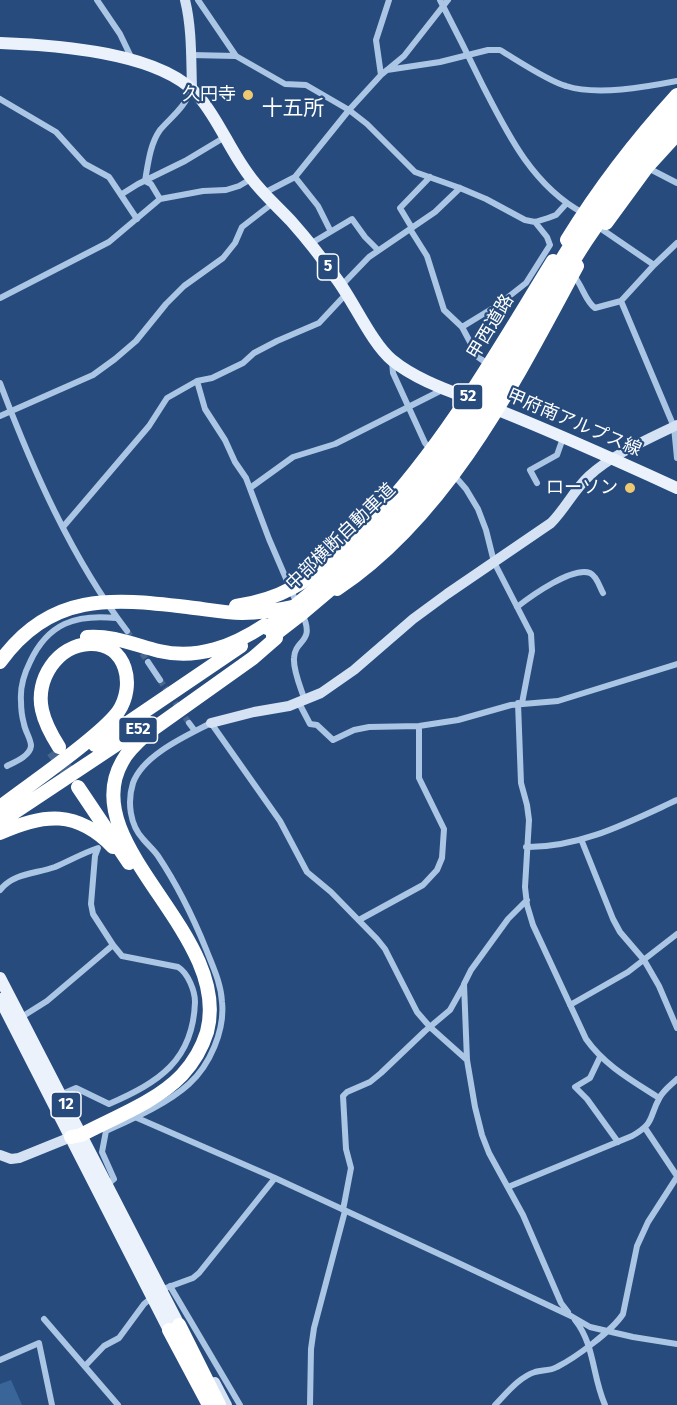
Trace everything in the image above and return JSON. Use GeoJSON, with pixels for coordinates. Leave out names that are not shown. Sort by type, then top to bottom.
{"type":"FeatureCollection","features":[{"type":"Feature","properties":{"kind":"highway","name":"甲西道路"},"geometry":{"type":"LineString","coordinates":[[189,607],[216,608],[243,605],[291,589],[320,569],[364,530],[432,450],[468,398],[584,213],[640,135],[677,95]]}},
{"type":"Feature","properties":{"kind":"highway","name":"中部横断自動車道"},"geometry":{"type":"LineString","coordinates":[[0,822],[237,664],[373,537],[413,492],[448,447],[487,387],[576,237],[616,182],[677,108]]}},
{"type":"Feature","properties":{"kind":"highway","name":"中部横断自動車道"},"geometry":{"type":"LineString","coordinates":[[0,809],[270,632],[313,607],[390,534],[442,472],[494,397],[585,242],[624,188],[677,123]]}},
{"type":"Feature","properties":{"kind":"highway","name":"甲西道路"},"geometry":{"type":"LineString","coordinates":[[0,662],[19,639],[51,616],[67,609],[105,600],[124,600],[241,613],[277,610],[298,605],[337,589],[369,566],[400,536],[453,474],[486,429],[601,229],[647,167],[677,134]]}},
{"type":"Feature","properties":{"kind":"highway"},"geometry":{"type":"LineString","coordinates":[[0,809],[103,728],[118,711],[126,695],[128,677],[122,661],[108,649],[90,644],[80,646],[60,657],[47,673],[43,683],[41,708],[56,749],[38,723],[33,696],[35,683],[46,660],[64,645],[88,637],[100,636],[167,652],[199,654],[270,632]]}},
{"type":"Feature","properties":{"kind":"highway"},"geometry":{"type":"LineString","coordinates":[[132,861],[115,808],[114,785],[121,763],[136,743],[149,732],[228,676],[270,632]]}},
{"type":"Feature","properties":{"kind":"highway"},"geometry":{"type":"LineString","coordinates":[[77,1134],[152,1091],[186,1062],[193,1051],[203,1023],[204,996],[197,969],[184,945],[81,785]]}},
{"type":"Feature","properties":{"kind":"highway"},"geometry":{"type":"LineString","coordinates":[[0,833],[44,818],[67,819],[97,834],[132,861]]}},
{"type":"Feature","properties":{"kind":"highway","name":"12"},"geometry":{"type":"LineString","coordinates":[[174,1327],[208,1405]]}},
{"type":"Feature","properties":{"kind":"highway","name":"12"},"geometry":{"type":"LineString","coordinates":[[174,1327],[219,1405]]}},
{"type":"Feature","properties":{"kind":"main road","name":"甲府南アルプス線"},"geometry":{"type":"LineString","coordinates":[[0,43],[64,47],[133,61],[175,76],[192,88],[211,112],[251,179],[310,244],[344,289],[379,345],[392,360],[445,389],[497,409],[677,488]]}},
{"type":"Feature","properties":{"kind":"main road","name":"12"},"geometry":{"type":"LineString","coordinates":[[0,978],[17,1021],[107,1185],[174,1327]]}},
{"type":"Feature","properties":{"kind":"main road","name":"12"},"geometry":{"type":"LineString","coordinates":[[0,999],[17,1021],[60,1095],[111,1216],[174,1327]]}},
{"type":"Feature","properties":{"kind":"street"},"geometry":{"type":"LineString","coordinates":[[97,0],[120,34],[133,61]]}},
{"type":"Feature","properties":{"kind":"street"},"geometry":{"type":"LineString","coordinates":[[145,181],[154,141],[160,130],[180,110],[192,88],[188,13],[185,0]]}},
{"type":"Feature","properties":{"kind":"street"},"geometry":{"type":"LineString","coordinates":[[198,0],[236,56],[285,84],[306,85],[349,110],[367,124],[415,172],[486,199],[525,220],[535,222],[556,215],[566,204]]}},
{"type":"Feature","properties":{"kind":"street"},"geometry":{"type":"LineString","coordinates":[[381,75],[376,40],[389,0]]}},
{"type":"Feature","properties":{"kind":"street"},"geometry":{"type":"LineString","coordinates":[[0,416],[93,375],[136,341],[184,286],[223,258],[235,243],[243,227],[269,198],[270,189],[295,177],[349,110],[381,75],[404,56],[442,3],[448,0]]}},
{"type":"Feature","properties":{"kind":"street"},"geometry":{"type":"LineString","coordinates":[[442,3],[505,129],[528,166],[566,204],[584,213],[601,229],[654,265]]}},
{"type":"Feature","properties":{"kind":"street"},"geometry":{"type":"LineString","coordinates":[[387,70],[468,56],[488,50],[500,50],[565,86],[588,89],[642,88],[677,81]]}},
{"type":"Feature","properties":{"kind":"street"},"geometry":{"type":"LineString","coordinates":[[191,55],[236,56]]}},
{"type":"Feature","properties":{"kind":"street"},"geometry":{"type":"LineString","coordinates":[[0,99],[56,132],[85,164],[109,177],[137,219]]}},
{"type":"Feature","properties":{"kind":"street"},"geometry":{"type":"LineString","coordinates":[[122,194],[225,137]]}},
{"type":"Feature","properties":{"kind":"street"},"geometry":{"type":"LineString","coordinates":[[647,167],[677,183]]}},
{"type":"Feature","properties":{"kind":"street"},"geometry":{"type":"LineString","coordinates":[[295,177],[318,206],[330,230]]}},
{"type":"Feature","properties":{"kind":"street"},"geometry":{"type":"LineString","coordinates":[[430,177],[400,208],[427,256],[444,310],[462,327],[478,357],[489,365]]}},
{"type":"Feature","properties":{"kind":"street"},"geometry":{"type":"LineString","coordinates":[[0,298],[109,242],[160,199],[203,191],[226,190],[251,179]]}},
{"type":"Feature","properties":{"kind":"street"},"geometry":{"type":"LineString","coordinates":[[145,181],[151,184],[160,199]]}},
{"type":"Feature","properties":{"kind":"street"},"geometry":{"type":"LineString","coordinates":[[63,527],[149,426],[167,398],[196,381],[222,373],[243,363],[254,353],[277,341],[319,323],[344,289],[378,250],[435,212],[460,188]]}},
{"type":"Feature","properties":{"kind":"street"},"geometry":{"type":"LineString","coordinates":[[310,244],[330,230],[352,219],[378,250]]}},
{"type":"Feature","properties":{"kind":"street"},"geometry":{"type":"LineString","coordinates":[[462,327],[498,305],[526,283],[550,245],[547,237],[535,222]]}},
{"type":"Feature","properties":{"kind":"street"},"geometry":{"type":"LineString","coordinates":[[573,275],[581,283],[591,306],[595,308],[621,301],[677,243]]}},
{"type":"Feature","properties":{"kind":"street"},"geometry":{"type":"LineString","coordinates":[[621,301],[675,426],[677,458]]}},
{"type":"Feature","properties":{"kind":"street"},"geometry":{"type":"LineString","coordinates":[[392,360],[393,373],[408,407],[425,443],[432,450]]}},
{"type":"Feature","properties":{"kind":"street"},"geometry":{"type":"LineString","coordinates":[[196,381],[205,409],[225,440],[250,488],[305,621],[307,633],[296,651],[294,662],[302,702],[310,724],[317,724],[333,740],[354,730],[369,727],[419,726],[458,720],[520,703],[558,701],[677,664]]}},
{"type":"Feature","properties":{"kind":"street"},"geometry":{"type":"LineString","coordinates":[[0,383],[42,487],[105,600],[126,631]]}},
{"type":"Feature","properties":{"kind":"street"},"geometry":{"type":"LineString","coordinates":[[250,488],[293,458],[335,444],[445,389]]}},
{"type":"Feature","properties":{"kind":"street"},"geometry":{"type":"LineString","coordinates":[[107,1185],[114,1179],[102,1152],[106,1131],[135,1118],[187,1086],[207,1060],[219,1032],[223,1003],[219,984],[194,918],[157,855],[130,826],[130,798],[133,783],[142,767],[167,747],[211,723],[302,702],[338,682],[413,619],[551,523],[588,477],[612,459],[675,426]]}},
{"type":"Feature","properties":{"kind":"street"},"geometry":{"type":"LineString","coordinates":[[537,483],[530,470],[557,455],[563,438]]}},
{"type":"Feature","properties":{"kind":"street"},"geometry":{"type":"LineString","coordinates":[[453,474],[466,489],[478,509],[494,562],[531,634],[532,642],[520,703],[521,783],[529,820],[526,847],[527,900],[533,925],[586,1039],[600,1057],[659,1098]]}},
{"type":"Feature","properties":{"kind":"street"},"geometry":{"type":"LineString","coordinates":[[518,607],[549,584],[589,572],[594,575],[603,593]]}},
{"type":"Feature","properties":{"kind":"street"},"geometry":{"type":"LineString","coordinates":[[8,766],[28,753],[31,746],[22,716],[20,699],[22,683],[32,658],[45,637],[58,627],[75,620],[95,617],[116,618]]}},
{"type":"Feature","properties":{"kind":"street"},"geometry":{"type":"LineString","coordinates":[[148,662],[160,680]]}},
{"type":"Feature","properties":{"kind":"street"},"geometry":{"type":"LineString","coordinates":[[189,723],[195,731]]}},
{"type":"Feature","properties":{"kind":"street"},"geometry":{"type":"LineString","coordinates":[[211,723],[280,821],[307,872],[331,892],[385,949],[417,1012],[430,1027],[467,1060]]}},
{"type":"Feature","properties":{"kind":"street"},"geometry":{"type":"LineString","coordinates":[[359,920],[423,885],[437,870],[442,858],[444,829],[419,778],[419,726]]}},
{"type":"Feature","properties":{"kind":"street"},"geometry":{"type":"LineString","coordinates":[[526,847],[546,847],[581,839],[620,826],[677,800]]}},
{"type":"Feature","properties":{"kind":"street"},"geometry":{"type":"LineString","coordinates":[[581,839],[613,919],[620,932],[644,960],[659,986],[677,1028]]}},
{"type":"Feature","properties":{"kind":"street"},"geometry":{"type":"LineString","coordinates":[[0,890],[24,873],[57,866],[99,847],[95,856],[93,914],[113,945],[122,956],[184,970],[195,995],[189,1040],[177,1061],[167,1072],[135,1092],[109,1104],[76,1089],[60,1095]]}},
{"type":"Feature","properties":{"kind":"street"},"geometry":{"type":"LineString","coordinates":[[310,1405],[311,1349],[314,1328],[344,1210],[351,1168],[346,1149],[344,1096],[347,1092],[370,1082],[450,1010],[471,970],[508,919],[527,900]]}},
{"type":"Feature","properties":{"kind":"street"},"geometry":{"type":"LineString","coordinates":[[570,1005],[628,972],[677,934]]}},
{"type":"Feature","properties":{"kind":"street"},"geometry":{"type":"LineString","coordinates":[[17,1021],[113,945]]}},
{"type":"Feature","properties":{"kind":"street"},"geometry":{"type":"LineString","coordinates":[[464,984],[467,1060],[482,1135],[523,1215],[561,1304],[585,1332],[598,1390],[605,1405]]}},
{"type":"Feature","properties":{"kind":"street"},"geometry":{"type":"LineString","coordinates":[[600,1057],[590,1078],[575,1087],[587,1099],[618,1142]]}},
{"type":"Feature","properties":{"kind":"street"},"geometry":{"type":"LineString","coordinates":[[508,1187],[618,1142],[645,1128],[652,1120],[659,1098],[677,1079]]}},
{"type":"Feature","properties":{"kind":"street"},"geometry":{"type":"LineString","coordinates":[[135,1118],[344,1210],[590,1327],[677,1344]]}},
{"type":"Feature","properties":{"kind":"street"},"geometry":{"type":"LineString","coordinates":[[495,1405],[534,1372],[556,1368],[589,1345],[623,1314],[637,1246],[648,1222],[677,1177],[645,1128]]}},
{"type":"Feature","properties":{"kind":"street"},"geometry":{"type":"LineString","coordinates":[[0,1155],[11,1159],[19,1158],[77,1134]]}},
{"type":"Feature","properties":{"kind":"street"},"geometry":{"type":"LineString","coordinates":[[670,1166],[677,1162]]}},
{"type":"Feature","properties":{"kind":"street"},"geometry":{"type":"LineString","coordinates":[[167,1288],[193,1278],[199,1273],[274,1178]]}},
{"type":"Feature","properties":{"kind":"street"},"geometry":{"type":"LineString","coordinates":[[111,1216],[202,1405]]}},
{"type":"Feature","properties":{"kind":"street"},"geometry":{"type":"LineString","coordinates":[[131,1232],[240,1405]]}},
{"type":"Feature","properties":{"kind":"street"},"geometry":{"type":"LineString","coordinates":[[167,1288],[227,1405]]}},
{"type":"Feature","properties":{"kind":"street"},"geometry":{"type":"LineString","coordinates":[[85,1366],[104,1346],[119,1338],[150,1299]]}},
{"type":"Feature","properties":{"kind":"street"},"geometry":{"type":"LineString","coordinates":[[44,1319],[118,1405]]}},
{"type":"Feature","properties":{"kind":"street"},"geometry":{"type":"LineString","coordinates":[[0,1360],[39,1343],[52,1405]]}},
{"type":"Feature","properties":{"kind":"shaded area"},"geometry":{"type":"Polygon","coordinates":[[[11,1380],[22,1405],[0,1405],[0,1384],[11,1380]]]}},
{"type":"Feature","properties":{"kind":"tunnel"},"geometry":{"type":"LineString","coordinates":[[127,631],[148,662]]}},
{"type":"Feature","properties":{"kind":"tunnel"},"geometry":{"type":"LineString","coordinates":[[160,680],[189,723]]}},
{"type":"Feature","properties":{"kind":"tunnel"},"geometry":{"type":"LineString","coordinates":[[53,751],[77,785]]}},
{"type":"Feature","properties":{"kind":"place","name":"久円寺"},"geometry":{"type":"Point","coordinates":[248,95]}},
{"type":"Feature","properties":{"kind":"place","name":"ローソン"},"geometry":{"type":"Point","coordinates":[630,488]}},
{"type":"Feature","properties":{"kind":"district","name":"十五所"},"geometry":{"type":"Point","coordinates":[293,109]}}]}
